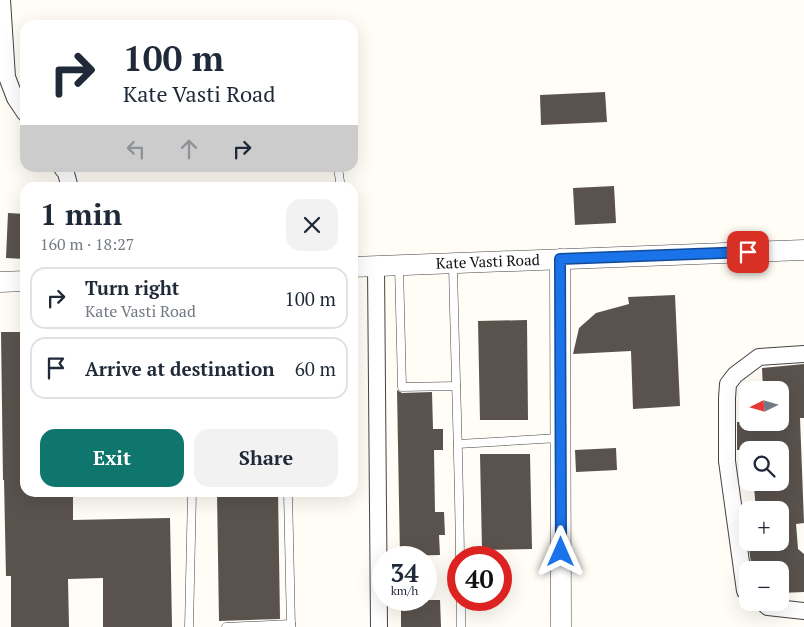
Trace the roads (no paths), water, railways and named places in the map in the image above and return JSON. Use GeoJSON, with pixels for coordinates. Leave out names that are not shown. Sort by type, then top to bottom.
{"type":"FeatureCollection","features":[{"type":"Feature","properties":{"kind":"street"},"geometry":{"type":"LineString","coordinates":[[2,0],[6,77],[20,106]]}},
{"type":"Feature","properties":{"kind":"street","name":"Kate Vasti Road"},"geometry":{"type":"LineString","coordinates":[[358,267],[804,250]]}},
{"type":"Feature","properties":{"kind":"street"},"geometry":{"type":"LineString","coordinates":[[560,259],[561,627]]}},
{"type":"Feature","properties":{"kind":"street"},"geometry":{"type":"LineString","coordinates":[[376,266],[379,627]]}},
{"type":"Feature","properties":{"kind":"street"},"geometry":{"type":"LineString","coordinates":[[0,282],[20,281]]}},
{"type":"Feature","properties":{"kind":"street"},"geometry":{"type":"LineString","coordinates":[[741,561],[727,461],[728,384],[735,375],[759,356],[804,354]]}},
{"type":"Feature","properties":{"kind":"street"},"geometry":{"type":"LineString","coordinates":[[789,609],[804,611]]}},
{"type":"Feature","properties":{"kind":"lane"},"geometry":{"type":"LineString","coordinates":[[453,263],[460,546]]}},
{"type":"Feature","properties":{"kind":"lane"},"geometry":{"type":"LineString","coordinates":[[399,266],[402,387],[456,386]]}},
{"type":"Feature","properties":{"kind":"lane"},"geometry":{"type":"LineString","coordinates":[[458,444],[561,438]]}},
{"type":"Feature","properties":{"kind":"lane"},"geometry":{"type":"LineString","coordinates":[[189,627],[192,497]]}},
{"type":"Feature","properties":{"kind":"lane"},"geometry":{"type":"LineString","coordinates":[[226,627],[291,626],[288,497]]}},
{"type":"Feature","properties":{"kind":"lane"},"geometry":{"type":"LineString","coordinates":[[461,611],[461,627]]}}]}
